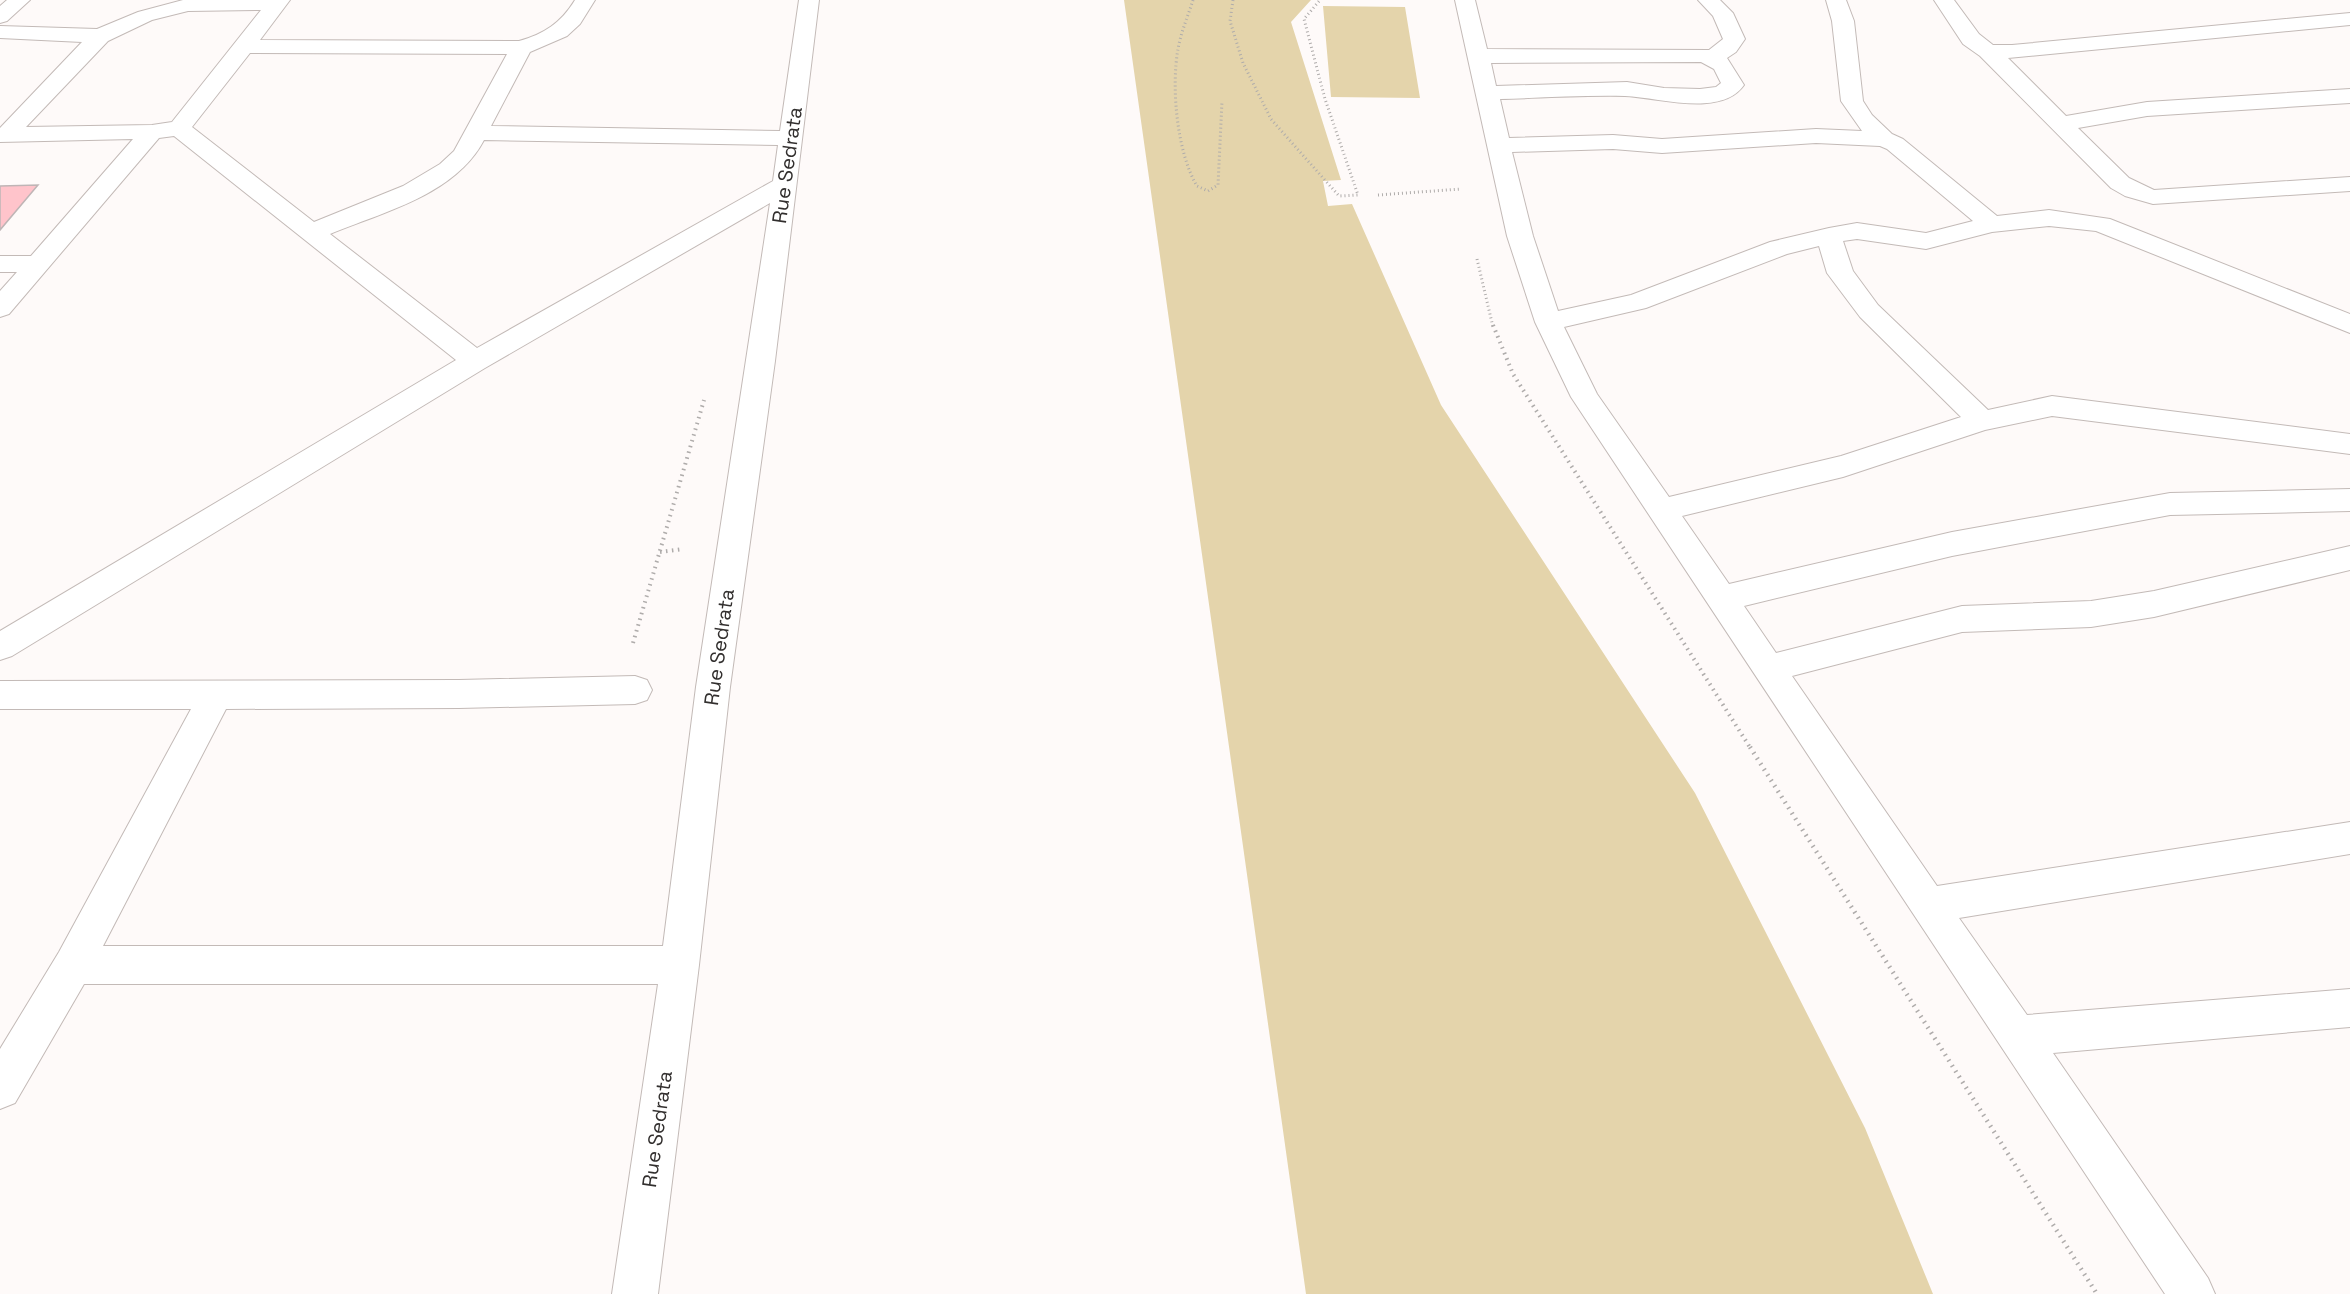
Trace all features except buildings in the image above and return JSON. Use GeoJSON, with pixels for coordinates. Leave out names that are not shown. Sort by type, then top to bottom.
{"type":"FeatureCollection","features":[{"type":"Feature","properties":{"kind":"street"},"geometry":{"type":"LineString","coordinates":[[0,17],[20,0]]}},
{"type":"Feature","properties":{"kind":"street"},"geometry":{"type":"LineString","coordinates":[[246,46],[521,48],[542,42],[568,26],[585,0]]}},
{"type":"Feature","properties":{"kind":"street","name":"Rue Sedrata"},"geometry":{"type":"LineString","coordinates":[[634,1294],[680,965],[713,687],[761,361],[809,0]]}},
{"type":"Feature","properties":{"kind":"street"},"geometry":{"type":"LineString","coordinates":[[1465,0],[1520,236],[1548,322],[1586,397],[2192,1294]]}},
{"type":"Feature","properties":{"kind":"street"},"geometry":{"type":"LineString","coordinates":[[1477,56],[1714,57],[1728,47],[1734,39],[1722,12],[1708,0]]}},
{"type":"Feature","properties":{"kind":"street"},"geometry":{"type":"LineString","coordinates":[[1836,0],[1843,21],[1852,101],[1863,119],[1884,140]]}},
{"type":"Feature","properties":{"kind":"street"},"geometry":{"type":"LineString","coordinates":[[1944,0],[1971,39],[1988,51],[2120,183],[2134,191],[2153,197],[2184,193],[2350,184]]}},
{"type":"Feature","properties":{"kind":"street"},"geometry":{"type":"LineString","coordinates":[[3,135],[100,36],[145,16],[178,7],[279,2]]}},
{"type":"Feature","properties":{"kind":"street"},"geometry":{"type":"LineString","coordinates":[[3,135],[152,132],[179,128],[279,2]]}},
{"type":"Feature","properties":{"kind":"street"},"geometry":{"type":"LineString","coordinates":[[1988,51],[2024,51],[2350,19]]}},
{"type":"Feature","properties":{"kind":"street"},"geometry":{"type":"LineString","coordinates":[[0,32],[100,36]]}},
{"type":"Feature","properties":{"kind":"street"},"geometry":{"type":"LineString","coordinates":[[311,232],[432,182],[464,155],[521,48]]}},
{"type":"Feature","properties":{"kind":"street"},"geometry":{"type":"LineString","coordinates":[[1486,93],[1627,89],[1664,95],[1700,96],[1722,93],[1733,85],[1726,69],[1714,57]]}},
{"type":"Feature","properties":{"kind":"street"},"geometry":{"type":"LineString","coordinates":[[2059,124],[2147,109],[2350,96]]}},
{"type":"Feature","properties":{"kind":"street"},"geometry":{"type":"LineString","coordinates":[[179,128],[476,361]]}},
{"type":"Feature","properties":{"kind":"street"},"geometry":{"type":"LineString","coordinates":[[0,308],[152,132]]}},
{"type":"Feature","properties":{"kind":"street"},"geometry":{"type":"LineString","coordinates":[[476,133],[790,138]]}},
{"type":"Feature","properties":{"kind":"street"},"geometry":{"type":"LineString","coordinates":[[1498,145],[1613,142],[1662,146],[1816,136],[1884,140],[1895,144],[1992,224]]}},
{"type":"Feature","properties":{"kind":"street"},"geometry":{"type":"LineString","coordinates":[[0,647],[476,361],[784,185]]}},
{"type":"Feature","properties":{"kind":"street"},"geometry":{"type":"LineString","coordinates":[[1548,322],[1637,302],[1779,248],[1829,236],[1857,231],[1926,241],[1992,224],[2049,218],[2102,224],[2350,324]]}},
{"type":"Feature","properties":{"kind":"street"},"geometry":{"type":"LineString","coordinates":[[1829,236],[1840,273],[1869,311],[1982,421]]}},
{"type":"Feature","properties":{"kind":"street"},"geometry":{"type":"LineString","coordinates":[[0,264],[39,264]]}},
{"type":"Feature","properties":{"kind":"street"},"geometry":{"type":"LineString","coordinates":[[1661,510],[1843,466],[1982,421],[2052,406],[2350,444]]}},
{"type":"Feature","properties":{"kind":"street"},"geometry":{"type":"LineString","coordinates":[[1721,599],[1952,544],[2170,504],[2350,500]]}},
{"type":"Feature","properties":{"kind":"street"},"geometry":{"type":"LineString","coordinates":[[1769,668],[1962,620],[2091,614],[2154,604],[2350,558]]}},
{"type":"Feature","properties":{"kind":"street"},"geometry":{"type":"LineString","coordinates":[[0,695],[459,694],[627,690]]}},
{"type":"Feature","properties":{"kind":"street"},"geometry":{"type":"LineString","coordinates":[[0,1088],[74,965],[216,695]]}},
{"type":"Feature","properties":{"kind":"street"},"geometry":{"type":"LineString","coordinates":[[1929,905],[2350,838]]}},
{"type":"Feature","properties":{"kind":"street"},"geometry":{"type":"LineString","coordinates":[[74,965],[680,965]]}},
{"type":"Feature","properties":{"kind":"street"},"geometry":{"type":"LineString","coordinates":[[2018,1036],[2350,1008]]}},
{"type":"Feature","properties":{"kind":"path"},"geometry":{"type":"LineString","coordinates":[[1193,0],[1178,50],[1176,85],[1186,156],[1197,185],[1208,191],[1218,185],[1222,101]]}},
{"type":"Feature","properties":{"kind":"path"},"geometry":{"type":"LineString","coordinates":[[1233,0],[1230,21],[1243,63],[1271,119],[1339,196],[1358,195],[1325,99],[1304,19],[1320,0]]}},
{"type":"Feature","properties":{"kind":"path"},"geometry":{"type":"LineString","coordinates":[[1378,195],[1461,189]]}},
{"type":"Feature","properties":{"kind":"path"},"geometry":{"type":"LineString","coordinates":[[627,690],[660,552],[704,399]]}},
{"type":"Feature","properties":{"kind":"path"},"geometry":{"type":"LineString","coordinates":[[660,552],[678,549]]}},
{"type":"Feature","properties":{"kind":"shaded area"},"geometry":{"type":"Polygon","coordinates":[[[1124,0],[1311,0],[1291,22],[1341,180],[1323,181],[1328,206],[1352,204],[1441,405],[1695,793],[1865,1128],[1933,1294],[1306,1294],[1124,0]]]}},
{"type":"Feature","properties":{"kind":"shaded area"},"geometry":{"type":"Polygon","coordinates":[[[1323,6],[1405,7],[1420,98],[1331,97],[1323,6]]]}}]}
